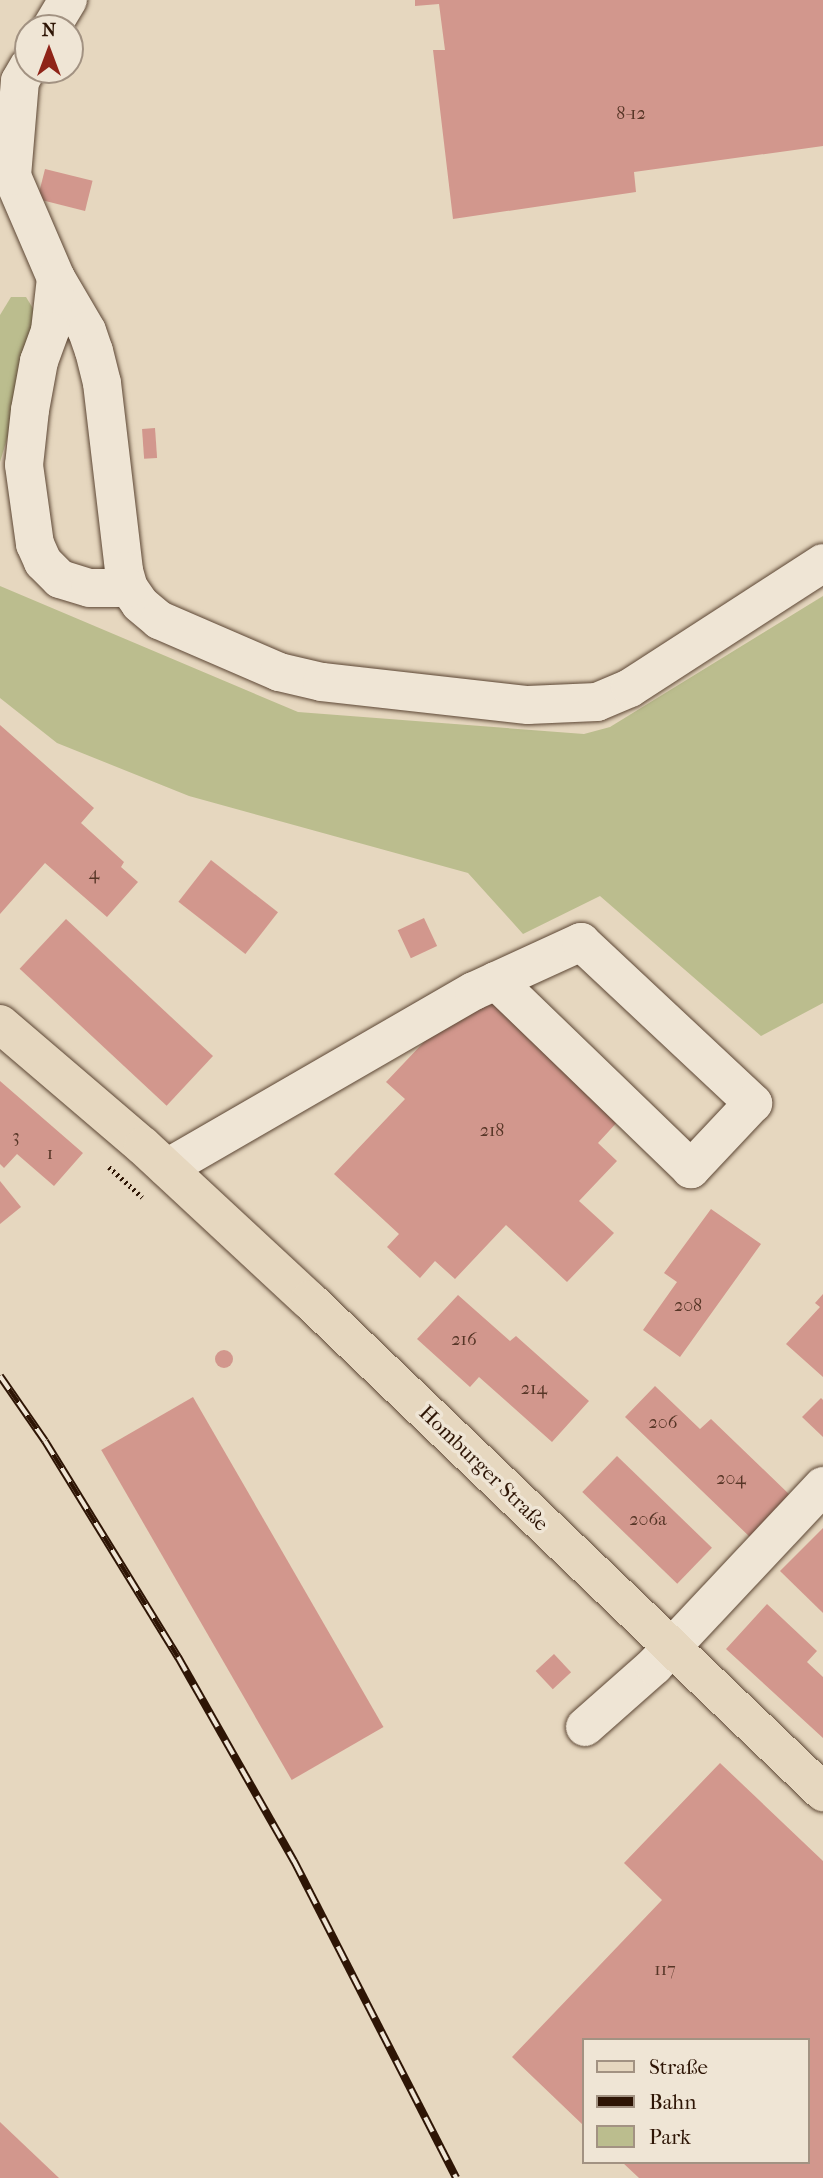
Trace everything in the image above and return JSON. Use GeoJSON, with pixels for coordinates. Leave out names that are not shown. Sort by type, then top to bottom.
{"type":"FeatureCollection","features":[{"type":"Feature","properties":{"kind":"main road","name":"Homburger Straße"},"geometry":{"type":"LineString","coordinates":[[0,1024],[155,1157],[823,1792]]}},
{"type":"Feature","properties":{"kind":"lane"},"geometry":{"type":"LineString","coordinates":[[15,84],[6,169],[56,278],[87,331],[102,383],[129,587],[140,604],[159,620],[279,671],[365,689],[528,705],[597,702],[631,688],[823,563]]}},
{"type":"Feature","properties":{"kind":"lane"},"geometry":{"type":"LineString","coordinates":[[56,278],[50,331],[39,361],[30,410],[24,465],[34,544],[43,562],[61,579],[90,588],[129,587]]}},
{"type":"Feature","properties":{"kind":"lane"},"geometry":{"type":"LineString","coordinates":[[155,1157],[474,991],[581,942],[753,1103],[691,1169],[496,981]]}},
{"type":"Feature","properties":{"kind":"lane"},"geometry":{"type":"LineString","coordinates":[[585,1727],[672,1648],[823,1486]]}},
{"type":"Feature","properties":{"kind":"green space"},"geometry":{"type":"Polygon","coordinates":[[[11,297],[26,297],[37,315],[25,379],[0,462],[0,315],[11,297]]]}},
{"type":"Feature","properties":{"kind":"green space"},"geometry":{"type":"Polygon","coordinates":[[[0,586],[298,712],[584,734],[610,727],[823,596],[823,1003],[761,1036],[600,896],[523,934],[468,873],[189,796],[57,743],[0,698],[0,586]]]}},
{"type":"Feature","properties":{"kind":"building"},"geometry":{"type":"Polygon","coordinates":[[[415,0],[823,0],[823,146],[634,172],[636,192],[453,219],[433,50],[445,50],[439,4],[415,6],[415,0]]]}},
{"type":"Feature","properties":{"kind":"building"},"geometry":{"type":"Polygon","coordinates":[[[45,169],[93,181],[85,211],[38,199],[45,169]]]}},
{"type":"Feature","properties":{"kind":"building"},"geometry":{"type":"Polygon","coordinates":[[[155,428],[157,458],[144,459],[142,429],[155,428]]]}},
{"type":"Feature","properties":{"kind":"building"},"geometry":{"type":"Polygon","coordinates":[[[0,725],[94,808],[81,823],[124,862],[121,867],[138,882],[107,917],[45,863],[0,914],[0,725]]]}},
{"type":"Feature","properties":{"kind":"building"},"geometry":{"type":"Polygon","coordinates":[[[211,860],[278,912],[245,954],[178,902],[211,860]]]}},
{"type":"Feature","properties":{"kind":"building"},"geometry":{"type":"Polygon","coordinates":[[[424,918],[437,946],[411,958],[398,930],[424,918]]]}},
{"type":"Feature","properties":{"kind":"building"},"geometry":{"type":"Polygon","coordinates":[[[66,919],[213,1056],[167,1106],[20,969],[66,919]]]}},
{"type":"Feature","properties":{"kind":"building"},"geometry":{"type":"Polygon","coordinates":[[[487,994],[620,1119],[598,1143],[617,1161],[579,1201],[614,1233],[567,1282],[506,1225],[455,1279],[435,1261],[420,1278],[387,1247],[399,1234],[334,1174],[405,1099],[386,1082],[458,1006],[487,994]]]}},
{"type":"Feature","properties":{"kind":"building"},"geometry":{"type":"Polygon","coordinates":[[[0,1081],[83,1153],[54,1186],[17,1154],[4,1168],[0,1164],[0,1081]]]}},
{"type":"Feature","properties":{"kind":"building"},"geometry":{"type":"Polygon","coordinates":[[[0,1181],[21,1207],[0,1224],[0,1181]]]}},
{"type":"Feature","properties":{"kind":"building"},"geometry":{"type":"Polygon","coordinates":[[[711,1209],[761,1244],[680,1357],[643,1330],[677,1282],[664,1273],[711,1209]]]}},
{"type":"Feature","properties":{"kind":"building"},"geometry":{"type":"Polygon","coordinates":[[[823,1294],[823,1377],[786,1344],[820,1307],[815,1303],[823,1294]]]}},
{"type":"Feature","properties":{"kind":"building"},"geometry":{"type":"Polygon","coordinates":[[[458,1295],[510,1341],[516,1336],[589,1401],[552,1442],[479,1377],[470,1387],[417,1339],[458,1295]]]}},
{"type":"Feature","properties":{"kind":"building"},"geometry":{"type":"Polygon","coordinates":[[[224,1350],[230,1353],[233,1359],[230,1365],[224,1368],[218,1365],[215,1359],[218,1353],[224,1350]]]}},
{"type":"Feature","properties":{"kind":"building"},"geometry":{"type":"Polygon","coordinates":[[[655,1386],[700,1429],[711,1419],[792,1497],[752,1539],[625,1417],[655,1386]]]}},
{"type":"Feature","properties":{"kind":"building"},"geometry":{"type":"Polygon","coordinates":[[[193,1397],[384,1727],[292,1780],[101,1450],[193,1397]]]}},
{"type":"Feature","properties":{"kind":"building"},"geometry":{"type":"Polygon","coordinates":[[[821,1398],[823,1400],[823,1437],[802,1417],[821,1398]]]}},
{"type":"Feature","properties":{"kind":"building"},"geometry":{"type":"Polygon","coordinates":[[[617,1456],[712,1548],[677,1584],[582,1492],[617,1456]]]}},
{"type":"Feature","properties":{"kind":"building"},"geometry":{"type":"Polygon","coordinates":[[[823,1528],[823,1613],[780,1571],[823,1528]]]}},
{"type":"Feature","properties":{"kind":"building"},"geometry":{"type":"Polygon","coordinates":[[[767,1604],[817,1651],[807,1662],[823,1677],[823,1738],[726,1649],[767,1604]]]}},
{"type":"Feature","properties":{"kind":"building"},"geometry":{"type":"Polygon","coordinates":[[[554,1654],[571,1672],[553,1689],[536,1671],[554,1654]]]}},
{"type":"Feature","properties":{"kind":"building"},"geometry":{"type":"Polygon","coordinates":[[[720,1763],[823,1861],[823,2178],[639,2178],[624,2164],[809,2164],[809,2038],[582,2038],[582,2124],[512,2057],[662,1900],[624,1863],[720,1763]]]}},
{"type":"Feature","properties":{"kind":"building"},"geometry":{"type":"Polygon","coordinates":[[[0,2122],[59,2178],[0,2178],[0,2122]]]}},
{"type":"Feature","properties":{"kind":"railway"},"geometry":{"type":"LineString","coordinates":[[0,1376],[45,1441],[178,1657],[294,1861],[456,2178]]}}]}
